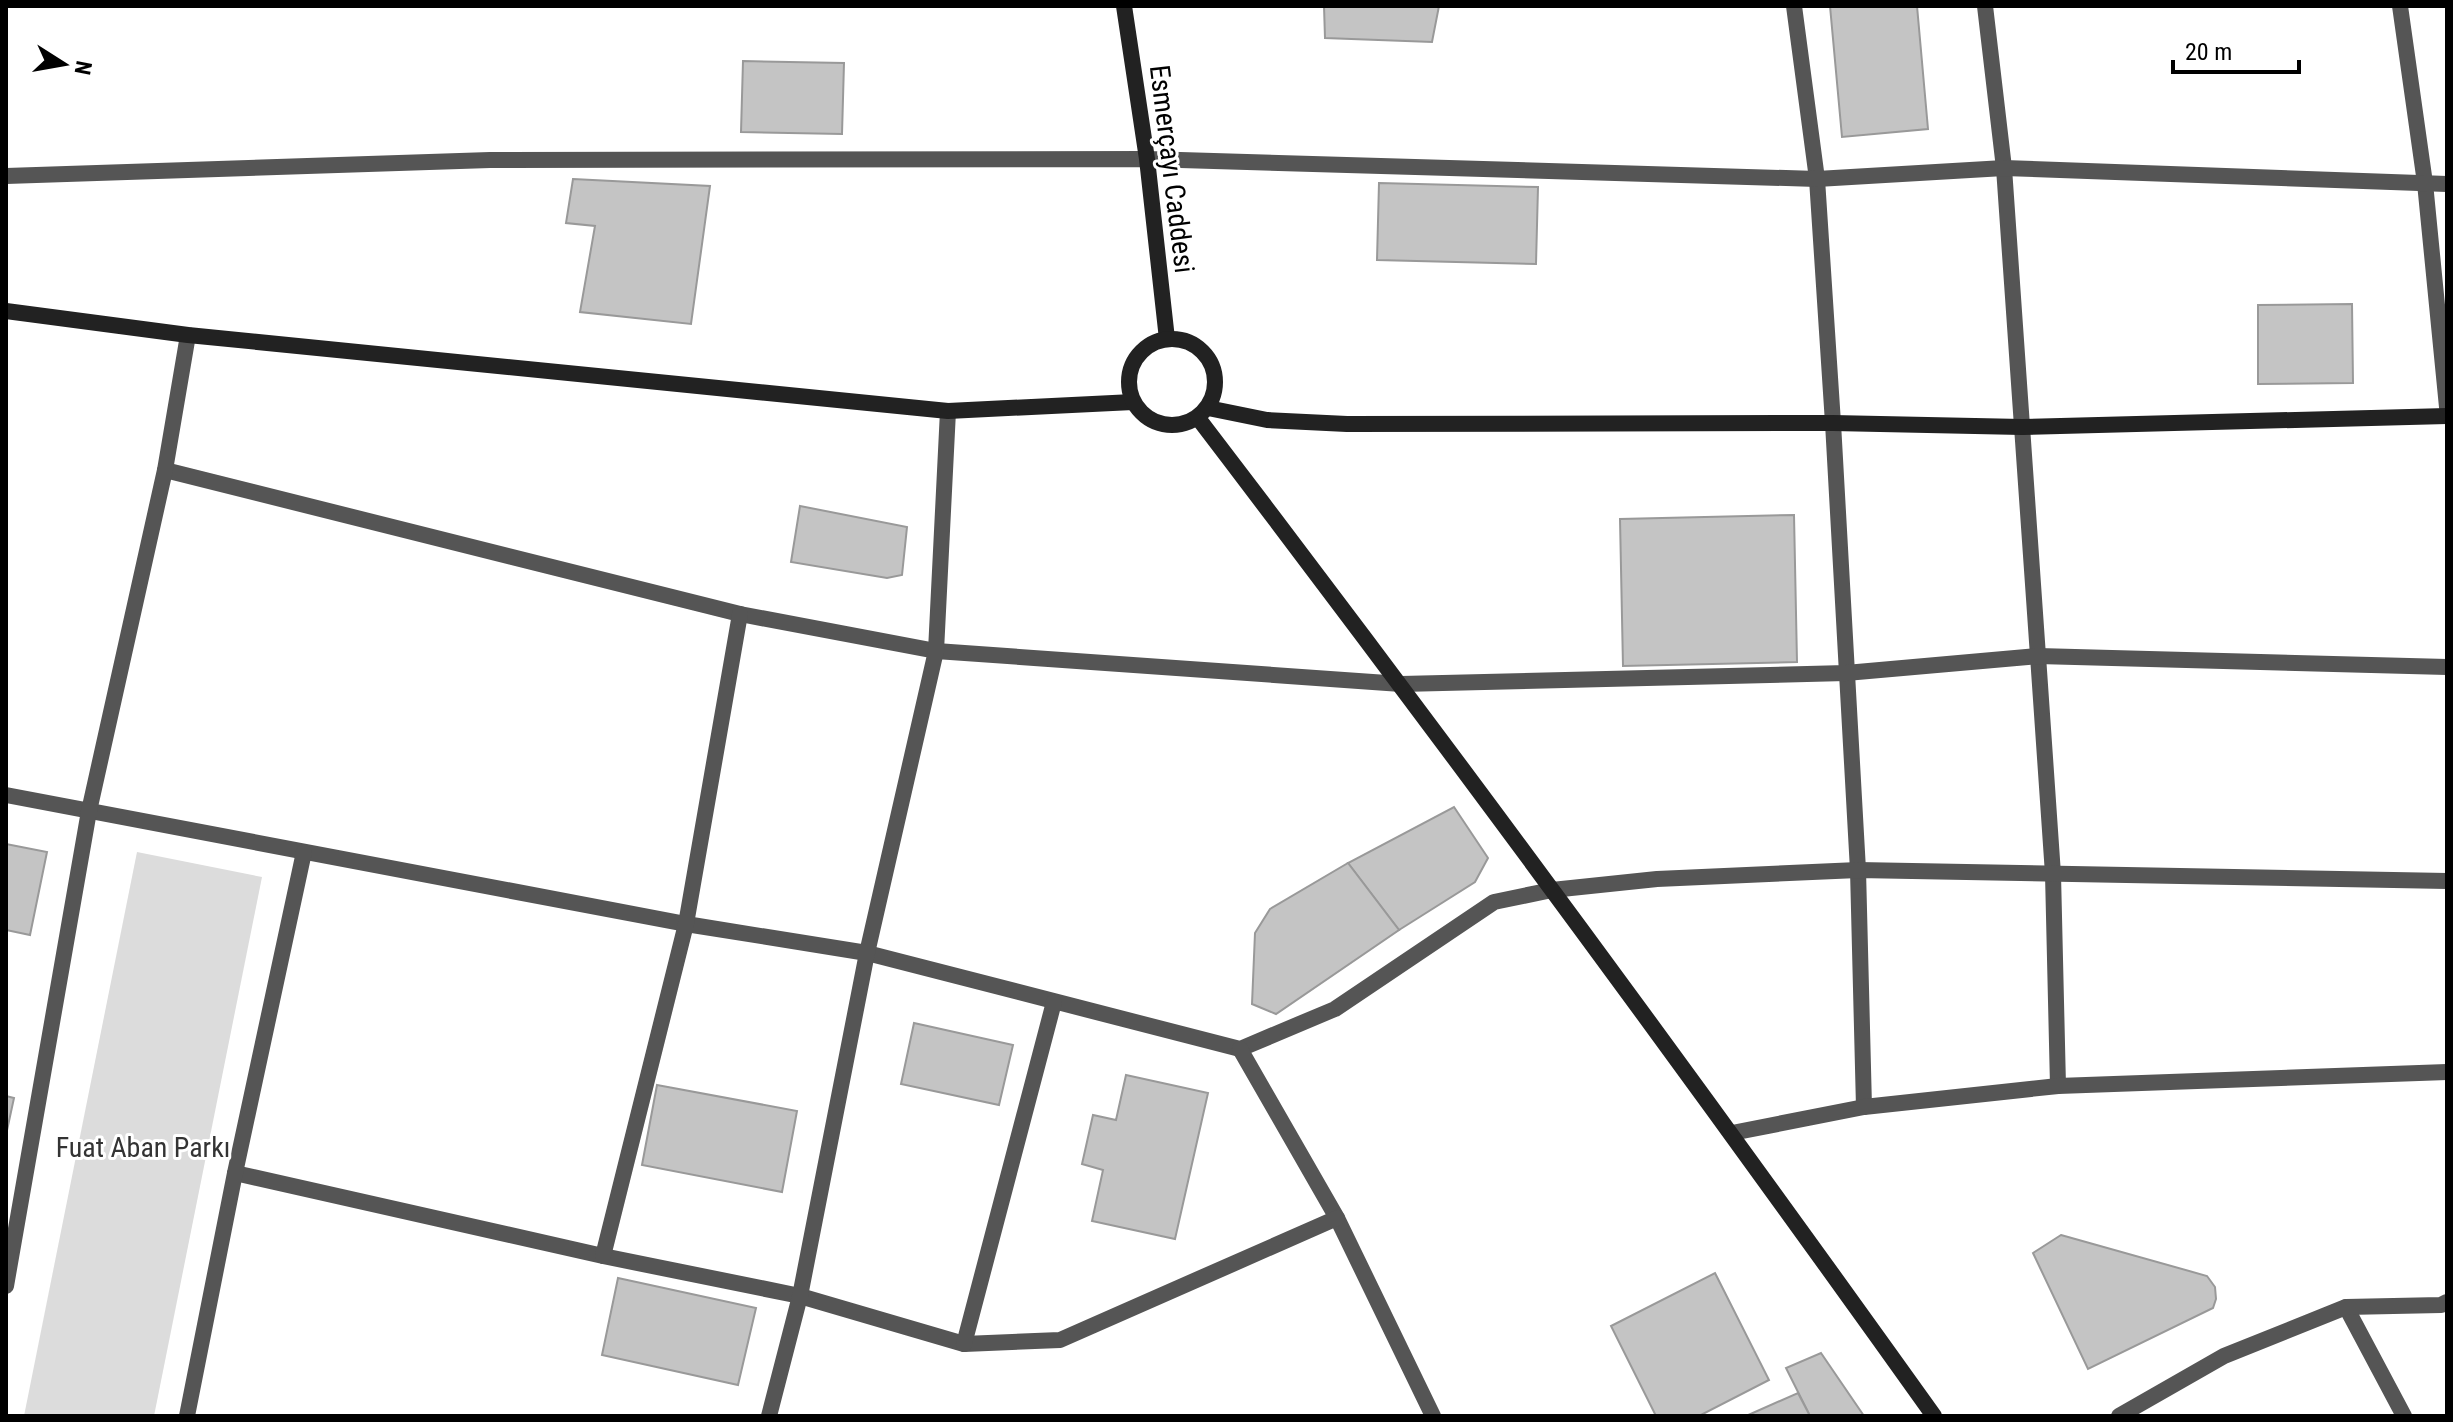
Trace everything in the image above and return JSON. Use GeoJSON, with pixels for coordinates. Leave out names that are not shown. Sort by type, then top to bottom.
{"type":"FeatureCollection","features":[{"type":"Feature","properties":{"kind":"main road","name":"Esmerçayı Caddesi"},"geometry":{"type":"LineString","coordinates":[[1124,6],[1147,159],[1167,339]]}},
{"type":"Feature","properties":{"kind":"main road"},"geometry":{"type":"LineString","coordinates":[[6,311],[188,335],[948,411],[1133,402]]}},
{"type":"Feature","properties":{"kind":"main road"},"geometry":{"type":"LineString","coordinates":[[1167,339],[1186,341],[1204,352],[1214,369],[1216,389],[1203,413],[1180,426],[1161,425],[1144,417],[1133,402],[1128,386],[1138,355],[1151,344],[1167,339]]}},
{"type":"Feature","properties":{"kind":"main road"},"geometry":{"type":"LineString","coordinates":[[1203,413],[1347,424],[1833,423],[2022,427],[2447,416]]}},
{"type":"Feature","properties":{"kind":"main road"},"geometry":{"type":"LineString","coordinates":[[1203,413],[1732,1133],[1934,1416]]}},
{"type":"Feature","properties":{"kind":"street"},"geometry":{"type":"LineString","coordinates":[[1794,6],[1817,179],[1833,423],[1858,870],[1864,1107]]}},
{"type":"Feature","properties":{"kind":"street"},"geometry":{"type":"LineString","coordinates":[[1985,6],[2004,168],[2053,874],[2058,1086]]}},
{"type":"Feature","properties":{"kind":"street"},"geometry":{"type":"LineString","coordinates":[[2400,6],[2425,183],[2447,407]]}},
{"type":"Feature","properties":{"kind":"street"},"geometry":{"type":"LineString","coordinates":[[6,176],[490,160],[1147,159],[1817,179],[2004,168],[2447,184]]}},
{"type":"Feature","properties":{"kind":"street"},"geometry":{"type":"LineString","coordinates":[[6,1286],[89,811],[165,470],[188,335]]}},
{"type":"Feature","properties":{"kind":"street"},"geometry":{"type":"LineString","coordinates":[[769,1416],[800,1296],[867,953],[936,651],[948,411]]}},
{"type":"Feature","properties":{"kind":"street"},"geometry":{"type":"LineString","coordinates":[[165,470],[740,614],[936,651],[1401,684],[1846,673],[2038,656],[2447,667]]}},
{"type":"Feature","properties":{"kind":"street"},"geometry":{"type":"LineString","coordinates":[[603,1256],[686,924],[740,614]]}},
{"type":"Feature","properties":{"kind":"street"},"geometry":{"type":"LineString","coordinates":[[6,795],[686,924],[867,953],[1240,1049],[1335,1009],[1494,902],[1552,890],[1657,879],[1858,870],[2447,881]]}},
{"type":"Feature","properties":{"kind":"street"},"geometry":{"type":"LineString","coordinates":[[187,1416],[304,852]]}},
{"type":"Feature","properties":{"kind":"street"},"geometry":{"type":"LineString","coordinates":[[964,1344],[1054,1002]]}},
{"type":"Feature","properties":{"kind":"street"},"geometry":{"type":"LineString","coordinates":[[1240,1049],[1337,1218],[1433,1416]]}},
{"type":"Feature","properties":{"kind":"street"},"geometry":{"type":"LineString","coordinates":[[1732,1133],[1864,1107],[2058,1086],[2447,1072]]}},
{"type":"Feature","properties":{"kind":"street"},"geometry":{"type":"LineString","coordinates":[[235,1173],[603,1256],[800,1296],[964,1344],[1060,1340],[1337,1218]]}},
{"type":"Feature","properties":{"kind":"street"},"geometry":{"type":"LineString","coordinates":[[2119,1416],[2224,1356],[2346,1307],[2445,1305]]}},
{"type":"Feature","properties":{"kind":"street"},"geometry":{"type":"LineString","coordinates":[[2346,1307],[2404,1416]]}},
{"type":"Feature","properties":{"kind":"green space","name":"Fuat Aban Parkı"},"geometry":{"type":"Polygon","coordinates":[[[137,852],[262,877],[154,1416],[24,1416],[137,852]]]}},
{"type":"Feature","properties":{"kind":"building"},"geometry":{"type":"Polygon","coordinates":[[[1324,6],[1439,6],[1432,42],[1325,38],[1324,6]]]}},
{"type":"Feature","properties":{"kind":"building"},"geometry":{"type":"Polygon","coordinates":[[[1830,6],[1917,6],[1928,129],[1842,137],[1830,6]]]}},
{"type":"Feature","properties":{"kind":"building"},"geometry":{"type":"Polygon","coordinates":[[[743,61],[844,63],[842,134],[741,132],[743,61]]]}},
{"type":"Feature","properties":{"kind":"building"},"geometry":{"type":"Polygon","coordinates":[[[573,179],[710,186],[691,324],[580,312],[595,226],[566,223],[573,179]]]}},
{"type":"Feature","properties":{"kind":"building"},"geometry":{"type":"Polygon","coordinates":[[[1379,183],[1538,187],[1536,264],[1377,260],[1379,183]]]}},
{"type":"Feature","properties":{"kind":"building"},"geometry":{"type":"Polygon","coordinates":[[[2352,304],[2353,383],[2258,384],[2258,305],[2352,304]]]}},
{"type":"Feature","properties":{"kind":"building"},"geometry":{"type":"Polygon","coordinates":[[[800,506],[907,527],[902,575],[887,578],[791,562],[800,506]]]}},
{"type":"Feature","properties":{"kind":"building"},"geometry":{"type":"Polygon","coordinates":[[[1794,515],[1797,662],[1623,666],[1620,519],[1794,515]]]}},
{"type":"Feature","properties":{"kind":"building"},"geometry":{"type":"Polygon","coordinates":[[[1454,807],[1488,858],[1475,882],[1399,930],[1348,863],[1454,807]]]}},
{"type":"Feature","properties":{"kind":"building"},"geometry":{"type":"Polygon","coordinates":[[[6,844],[47,852],[30,935],[6,930],[6,844]]]}},
{"type":"Feature","properties":{"kind":"building"},"geometry":{"type":"Polygon","coordinates":[[[1348,863],[1399,930],[1276,1014],[1252,1004],[1255,933],[1270,909],[1348,863]]]}},
{"type":"Feature","properties":{"kind":"building"},"geometry":{"type":"Polygon","coordinates":[[[914,1023],[1013,1045],[999,1105],[901,1084],[914,1023]]]}},
{"type":"Feature","properties":{"kind":"building"},"geometry":{"type":"Polygon","coordinates":[[[1126,1075],[1208,1093],[1175,1239],[1092,1221],[1103,1170],[1082,1164],[1093,1115],[1116,1120],[1126,1075]]]}},
{"type":"Feature","properties":{"kind":"building"},"geometry":{"type":"Polygon","coordinates":[[[657,1085],[797,1111],[782,1192],[642,1165],[657,1085]]]}},
{"type":"Feature","properties":{"kind":"building"},"geometry":{"type":"Polygon","coordinates":[[[6,1096],[14,1098],[6,1135],[6,1096]]]}},
{"type":"Feature","properties":{"kind":"building"},"geometry":{"type":"Polygon","coordinates":[[[2061,1235],[2207,1276],[2215,1287],[2213,1308],[2088,1369],[2033,1253],[2061,1235]]]}},
{"type":"Feature","properties":{"kind":"building"},"geometry":{"type":"Polygon","coordinates":[[[1715,1273],[1769,1380],[1699,1416],[1656,1416],[1611,1326],[1715,1273]]]}},
{"type":"Feature","properties":{"kind":"building"},"geometry":{"type":"Polygon","coordinates":[[[618,1278],[756,1308],[738,1385],[602,1355],[618,1278]]]}},
{"type":"Feature","properties":{"kind":"building"},"geometry":{"type":"Polygon","coordinates":[[[1821,1353],[1864,1416],[1810,1416],[1786,1368],[1821,1353]]]}},
{"type":"Feature","properties":{"kind":"building"},"geometry":{"type":"Polygon","coordinates":[[[1798,1393],[1810,1416],[1746,1416],[1798,1393]]]}}]}
